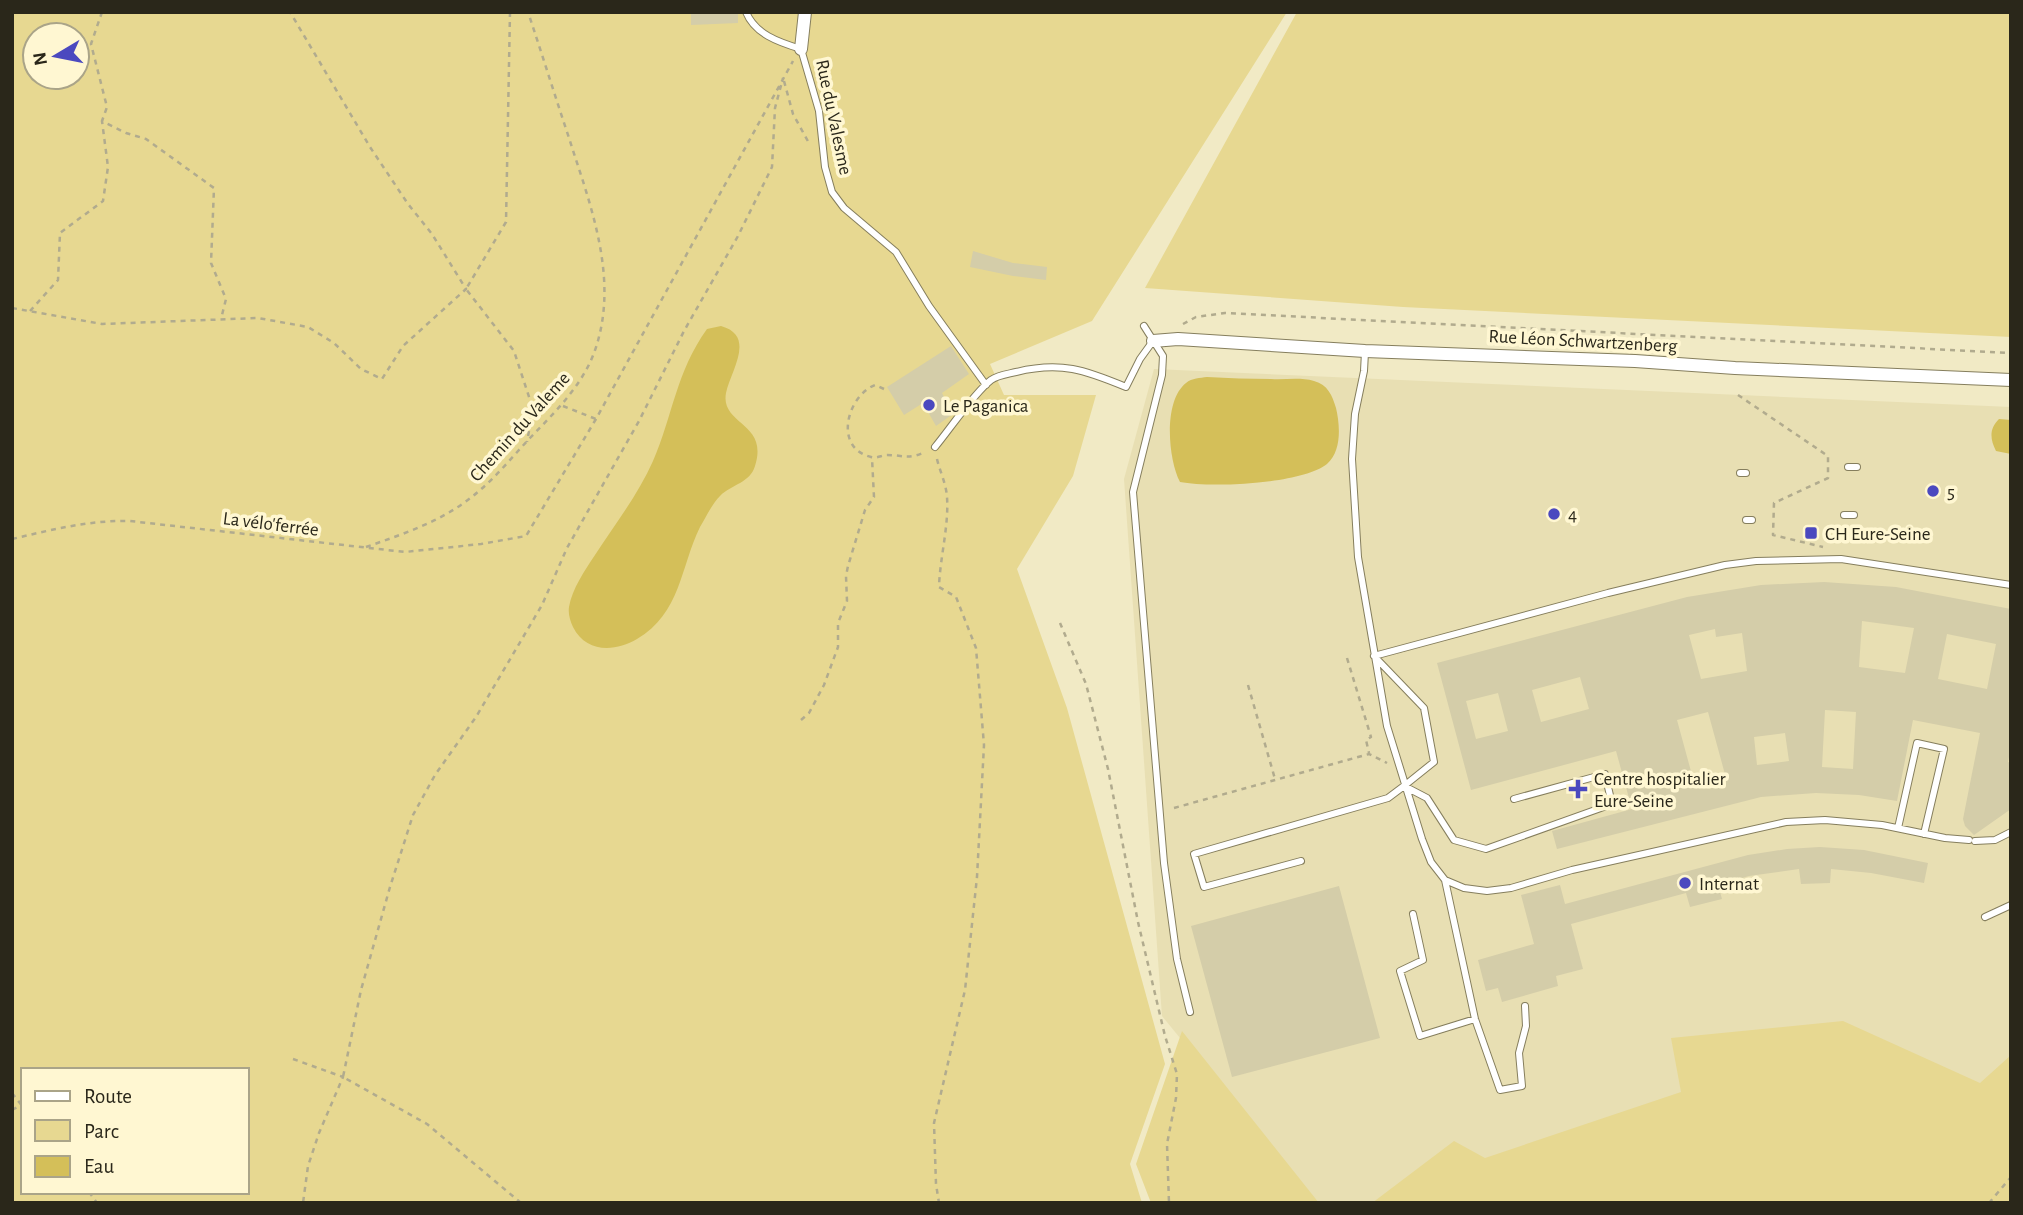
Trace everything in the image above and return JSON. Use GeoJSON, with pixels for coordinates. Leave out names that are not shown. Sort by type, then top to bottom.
{"type":"FeatureCollection","features":[{"type":"Feature","properties":{"kind":"street","name":"Rue du Valesme"},"geometry":{"type":"LineString","coordinates":[[800,49],[805,12]]}},
{"type":"Feature","properties":{"kind":"street","name":"Rue Léon Schwartzenberg"},"geometry":{"type":"LineString","coordinates":[[1153,341],[1178,339],[1365,351],[1635,361],[1748,369],[2011,380]]}},
{"type":"Feature","properties":{"kind":"lane"},"geometry":{"type":"LineString","coordinates":[[746,12],[755,29],[800,49]]}},
{"type":"Feature","properties":{"kind":"lane","name":"Rue du Valesme"},"geometry":{"type":"LineString","coordinates":[[800,49],[819,111],[825,167],[832,192],[844,208],[896,252],[929,306],[986,385]]}},
{"type":"Feature","properties":{"kind":"lane"},"geometry":{"type":"LineString","coordinates":[[1144,326],[1163,356],[1162,375],[1133,492],[1164,863],[1177,959],[1190,1012]]}},
{"type":"Feature","properties":{"kind":"lane"},"geometry":{"type":"LineString","coordinates":[[935,447],[986,385],[1000,376],[1040,366],[1071,367],[1088,369],[1126,387],[1153,341]]}},
{"type":"Feature","properties":{"kind":"lane"},"geometry":{"type":"LineString","coordinates":[[1365,351],[1364,371],[1355,414],[1352,459],[1374,656],[1387,726],[1404,786],[1431,862],[1445,880],[1475,1019],[1500,1090],[1522,1086],[1519,1053],[1526,1026],[1525,1006]]}},
{"type":"Feature","properties":{"kind":"lane"},"geometry":{"type":"LineString","coordinates":[[1847,467],[1857,467]]}},
{"type":"Feature","properties":{"kind":"lane"},"geometry":{"type":"LineString","coordinates":[[1844,515],[1854,515]]}},
{"type":"Feature","properties":{"kind":"lane"},"geometry":{"type":"LineString","coordinates":[[1374,656],[1608,593],[1725,565],[1756,561],[1841,559],[2011,585]]}},
{"type":"Feature","properties":{"kind":"lane"},"geometry":{"type":"LineString","coordinates":[[1301,861],[1204,887],[1194,854],[1345,810],[1382,804],[1434,762],[1424,708],[1374,656]]}},
{"type":"Feature","properties":{"kind":"lane"},"geometry":{"type":"LineString","coordinates":[[1898,828],[1917,743],[1944,749],[1924,834]]}},
{"type":"Feature","properties":{"kind":"lane"},"geometry":{"type":"LineString","coordinates":[[1404,786],[1427,798],[1454,840],[1486,849],[1612,804],[1605,774],[1514,799]]}},
{"type":"Feature","properties":{"kind":"lane"},"geometry":{"type":"LineString","coordinates":[[1345,810],[1346,818]]}},
{"type":"Feature","properties":{"kind":"lane"},"geometry":{"type":"LineString","coordinates":[[1445,880],[1464,888],[1487,891],[1511,888],[1572,870],[1786,822],[1825,820],[1972,840],[1995,840],[2011,832]]}},
{"type":"Feature","properties":{"kind":"lane"},"geometry":{"type":"LineString","coordinates":[[1984,917],[2011,905]]}},
{"type":"Feature","properties":{"kind":"lane"},"geometry":{"type":"LineString","coordinates":[[1413,914],[1423,960],[1400,971],[1420,1036],[1475,1019]]}},
{"type":"Feature","properties":{"kind":"path"},"geometry":{"type":"LineString","coordinates":[[30,311],[58,280],[60,233],[103,201],[108,167],[102,121],[107,107],[91,44],[102,12]]}},
{"type":"Feature","properties":{"kind":"path"},"geometry":{"type":"LineString","coordinates":[[290,12],[370,147],[408,204],[432,234],[466,289],[514,351],[533,409],[527,442]]}},
{"type":"Feature","properties":{"kind":"path"},"geometry":{"type":"LineString","coordinates":[[12,308],[102,324],[258,318],[308,327],[334,343],[361,369],[382,379],[403,346],[466,289],[506,222],[510,12]]}},
{"type":"Feature","properties":{"kind":"path","name":"Chemin du Valeme"},"geometry":{"type":"LineString","coordinates":[[362,548],[423,527],[462,505],[480,491],[561,406],[583,376],[597,346],[603,313],[604,274],[591,207],[528,12]]}},
{"type":"Feature","properties":{"kind":"path"},"geometry":{"type":"LineString","coordinates":[[561,406],[596,419],[800,49]]}},
{"type":"Feature","properties":{"kind":"path"},"geometry":{"type":"LineString","coordinates":[[783,78],[793,114],[811,146]]}},
{"type":"Feature","properties":{"kind":"path"},"geometry":{"type":"LineString","coordinates":[[303,1203],[308,1167],[315,1144],[344,1077],[361,990],[413,815],[435,775],[476,718],[542,605],[567,548],[738,236],[772,167],[775,108],[783,78]]}},
{"type":"Feature","properties":{"kind":"path"},"geometry":{"type":"LineString","coordinates":[[102,121],[126,134],[146,139],[214,188],[211,264],[226,299],[221,319]]}},
{"type":"Feature","properties":{"kind":"path"},"geometry":{"type":"LineString","coordinates":[[1178,339],[1181,326],[1196,317],[1225,313],[2011,353]]}},
{"type":"Feature","properties":{"kind":"path"},"geometry":{"type":"LineString","coordinates":[[884,389],[875,386],[866,389],[850,411],[848,436],[856,450],[872,458],[887,455],[914,457],[935,447],[947,501],[939,587],[956,597],[976,648],[984,745],[977,877],[965,990],[934,1123],[939,1203]]}},
{"type":"Feature","properties":{"kind":"path"},"geometry":{"type":"LineString","coordinates":[[1738,395],[1828,456],[1828,478],[1774,503],[1773,535],[1826,548],[1826,559]]}},
{"type":"Feature","properties":{"kind":"path","name":"La vélo'ferrée"},"geometry":{"type":"LineString","coordinates":[[12,539],[88,522],[130,521],[405,552],[526,536],[596,419]]}},
{"type":"Feature","properties":{"kind":"path"},"geometry":{"type":"LineString","coordinates":[[801,720],[809,713],[824,685],[838,647],[838,623],[847,601],[848,566],[865,510],[874,498],[872,458]]}},
{"type":"Feature","properties":{"kind":"path"},"geometry":{"type":"LineString","coordinates":[[1060,623],[1086,684],[1108,769],[1138,922],[1165,1036],[1177,1074],[1176,1098],[1167,1144],[1169,1203]]}},
{"type":"Feature","properties":{"kind":"path"},"geometry":{"type":"LineString","coordinates":[[1347,658],[1371,737],[1366,740],[1369,754]]}},
{"type":"Feature","properties":{"kind":"path"},"geometry":{"type":"LineString","coordinates":[[1248,685],[1275,779]]}},
{"type":"Feature","properties":{"kind":"path"},"geometry":{"type":"LineString","coordinates":[[1174,808],[1369,754],[1387,764],[1397,761]]}},
{"type":"Feature","properties":{"kind":"path"},"geometry":{"type":"LineString","coordinates":[[293,1059],[344,1077],[427,1124],[521,1203]]}},
{"type":"Feature","properties":{"kind":"path"},"geometry":{"type":"LineString","coordinates":[[1989,1203],[2011,1177]]}},
{"type":"Feature","properties":{"kind":"shaded area","name":"Centre hospitalier Eure-Seine"},"geometry":{"type":"Polygon","coordinates":[[[1154,369],[2011,407],[2011,1064],[1886,1203],[1315,1203],[1162,1016],[1124,479],[1154,369]]]}},
{"type":"Feature","properties":{"kind":"green space"},"geometry":{"type":"Polygon","coordinates":[[[12,12],[1287,12],[1092,321],[990,364],[1004,395],[1096,395],[1073,476],[1017,569],[1067,708],[1165,1064],[1130,1164],[1142,1203],[12,1203],[12,12]]]}},
{"type":"Feature","properties":{"kind":"green space"},"geometry":{"type":"Polygon","coordinates":[[[1297,12],[2011,12],[2011,337],[1403,307],[1145,288],[1297,12]]]}},
{"type":"Feature","properties":{"kind":"green space"},"geometry":{"type":"Polygon","coordinates":[[[1843,1021],[1980,1083],[2011,1055],[2011,1203],[1372,1203],[1454,1141],[1485,1158],[1681,1092],[1671,1038],[1843,1021]]]}},
{"type":"Feature","properties":{"kind":"green space"},"geometry":{"type":"Polygon","coordinates":[[[1182,1031],[1319,1203],[1151,1203],[1136,1164],[1182,1031]]]}},
{"type":"Feature","properties":{"kind":"water"},"geometry":{"type":"Polygon","coordinates":[[[721,326],[732,331],[738,338],[738,355],[726,393],[726,404],[756,441],[758,452],[753,472],[717,499],[700,527],[671,603],[652,628],[637,639],[620,646],[593,646],[579,636],[572,624],[569,610],[573,593],[647,474],[688,361],[707,329],[721,326]]]}},
{"type":"Feature","properties":{"kind":"water"},"geometry":{"type":"Polygon","coordinates":[[[1207,377],[1303,379],[1323,385],[1333,399],[1338,422],[1339,437],[1332,459],[1315,471],[1278,480],[1213,485],[1180,482],[1171,445],[1174,403],[1186,383],[1207,377]]]}},
{"type":"Feature","properties":{"kind":"water"},"geometry":{"type":"Polygon","coordinates":[[[1999,419],[2011,420],[2011,454],[1996,451],[1992,430],[1999,419]]]}},
{"type":"Feature","properties":{"kind":"building"},"geometry":{"type":"Polygon","coordinates":[[[691,12],[738,12],[738,23],[691,25],[691,12]]]}},
{"type":"Feature","properties":{"kind":"building"},"geometry":{"type":"Polygon","coordinates":[[[973,251],[1013,263],[1047,267],[1046,280],[970,267],[973,251]]]}},
{"type":"Feature","properties":{"kind":"building"},"geometry":{"type":"Polygon","coordinates":[[[951,346],[969,374],[942,393],[953,414],[936,426],[923,403],[904,415],[887,387],[951,346]]]}},
{"type":"Feature","properties":{"kind":"building"},"geometry":{"type":"Polygon","coordinates":[[[1824,582],[1896,587],[2011,609],[2011,747],[2008,762],[2011,763],[2011,809],[1974,835],[1965,826],[1963,819],[1980,733],[1913,720],[1897,801],[1859,795],[1816,793],[1761,797],[1557,849],[1552,831],[1632,809],[1616,751],[1471,790],[1437,663],[1687,597],[1761,585],[1824,582]],[[1862,621],[1859,667],[1905,673],[1914,628],[1862,621]],[[1715,629],[1689,635],[1701,679],[1747,671],[1742,633],[1716,637],[1715,629]],[[1947,634],[1938,679],[1987,689],[1996,644],[1947,634]],[[1580,677],[1532,690],[1541,722],[1589,709],[1580,677]],[[1498,693],[1466,701],[1476,739],[1508,731],[1498,693]],[[1825,710],[1822,767],[1853,769],[1856,712],[1825,710]],[[1708,712],[1677,720],[1695,786],[1726,778],[1708,712]],[[1785,733],[1754,737],[1757,765],[1789,761],[1785,733]]]}},
{"type":"Feature","properties":{"kind":"building"},"geometry":{"type":"Polygon","coordinates":[[[1820,847],[1864,850],[1928,863],[1924,883],[1831,869],[1830,883],[1801,884],[1799,869],[1749,876],[1718,885],[1722,899],[1690,907],[1686,893],[1571,924],[1583,969],[1556,976],[1558,986],[1502,1002],[1498,988],[1486,991],[1478,960],[1534,944],[1521,895],[1560,885],[1565,904],[1748,855],[1820,847]]]}},
{"type":"Feature","properties":{"kind":"building"},"geometry":{"type":"Polygon","coordinates":[[[1339,886],[1380,1038],[1232,1077],[1191,926],[1339,886]]]}},
{"type":"Feature","properties":{"kind":"place","name":"Le Paganica"},"geometry":{"type":"Point","coordinates":[929,405]}},
{"type":"Feature","properties":{"kind":"place","name":"5"},"geometry":{"type":"Point","coordinates":[1933,491]}},
{"type":"Feature","properties":{"kind":"place","name":"4"},"geometry":{"type":"Point","coordinates":[1554,514]}},
{"type":"Feature","properties":{"kind":"place","name":"CH Eure-Seine"},"geometry":{"type":"Point","coordinates":[1811,533]}},
{"type":"Feature","properties":{"kind":"place","name":"Centre hospitalier Eure-Seine"},"geometry":{"type":"Point","coordinates":[1578,789]}},
{"type":"Feature","properties":{"kind":"place","name":"Internat"},"geometry":{"type":"Point","coordinates":[1685,883]}}]}
